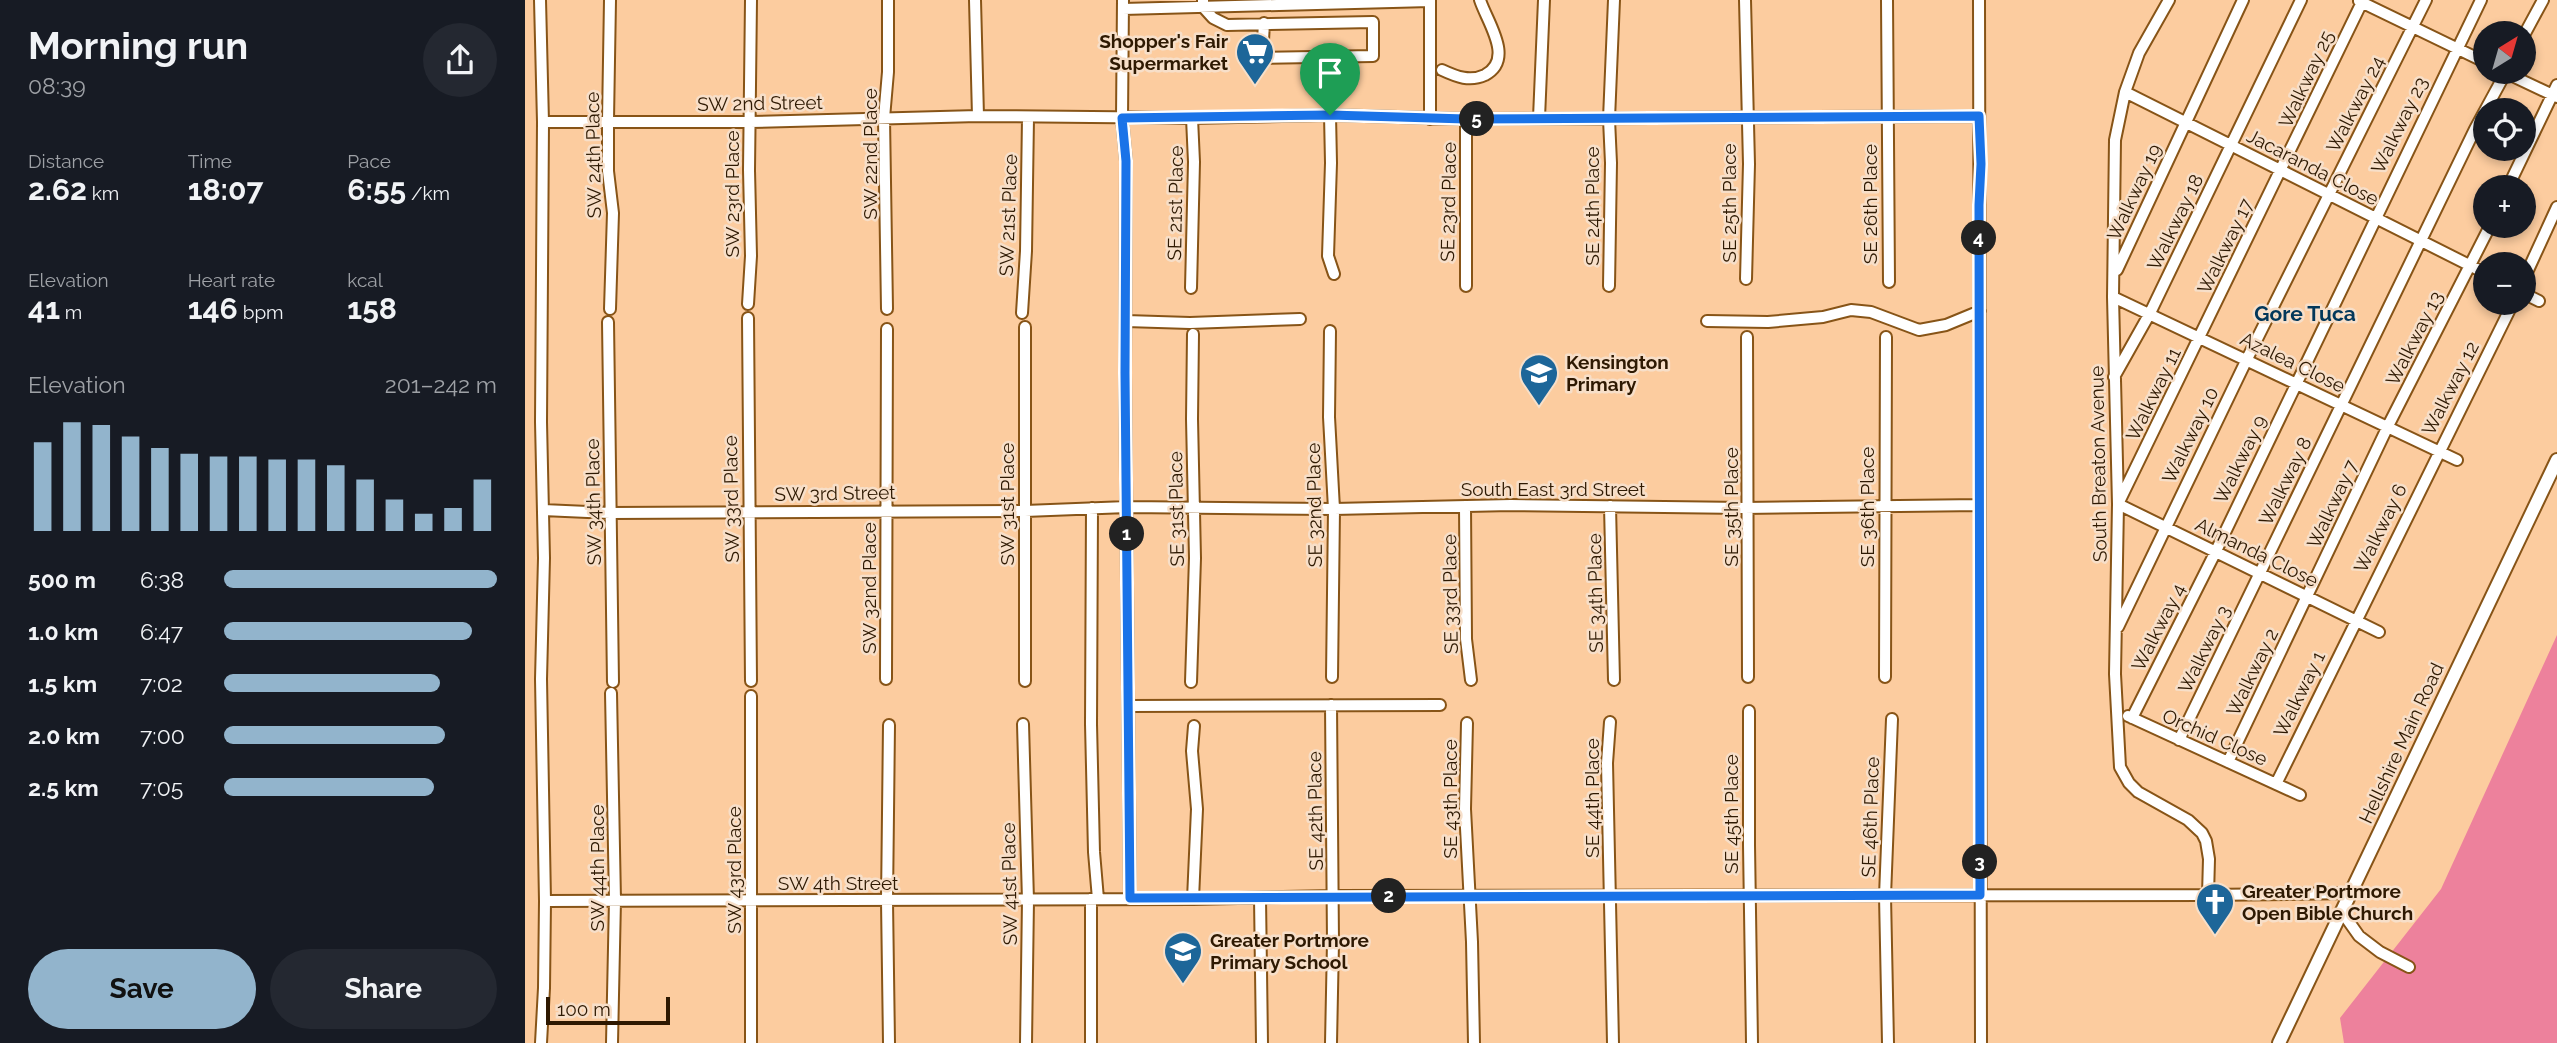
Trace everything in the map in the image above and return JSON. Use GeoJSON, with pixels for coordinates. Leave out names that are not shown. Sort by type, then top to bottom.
{"type":"FeatureCollection","features":[{"type":"Feature","properties":{"kind":"main road","name":"Hellshire Main Road"},"geometry":{"type":"LineString","coordinates":[[2279,1043],[2557,460]]}},
{"type":"Feature","properties":{"kind":"street"},"geometry":{"type":"LineString","coordinates":[[540,0],[543,122],[541,422],[544,598],[541,679],[545,901],[541,1043]]}},
{"type":"Feature","properties":{"kind":"street","name":"SW 24th Place"},"geometry":{"type":"LineString","coordinates":[[610,0],[608,171],[613,214],[610,309]]}},
{"type":"Feature","properties":{"kind":"street","name":"SW 23rd Place"},"geometry":{"type":"LineString","coordinates":[[748,304],[751,256],[751,0]]}},
{"type":"Feature","properties":{"kind":"street","name":"SW 22nd Place"},"geometry":{"type":"LineString","coordinates":[[887,309],[884,118],[888,72],[888,0]]}},
{"type":"Feature","properties":{"kind":"street"},"geometry":{"type":"LineString","coordinates":[[975,0],[978,116]]}},
{"type":"Feature","properties":{"kind":"street"},"geometry":{"type":"LineString","coordinates":[[1442,70],[1464,79],[1475,79],[1495,65],[1498,47],[1480,0]]}},
{"type":"Feature","properties":{"kind":"street"},"geometry":{"type":"LineString","coordinates":[[1539,118],[1544,0]]}},
{"type":"Feature","properties":{"kind":"street","name":"SE 24th Place"},"geometry":{"type":"LineString","coordinates":[[1609,286],[1609,119],[1614,0]]}},
{"type":"Feature","properties":{"kind":"street","name":"SE 25th Place"},"geometry":{"type":"LineString","coordinates":[[1745,0],[1749,164],[1746,279]]}},
{"type":"Feature","properties":{"kind":"street","name":"SE 26th Place"},"geometry":{"type":"LineString","coordinates":[[1887,0],[1889,282]]}},
{"type":"Feature","properties":{"kind":"street"},"geometry":{"type":"LineString","coordinates":[[1979,0],[1981,1043]]}},
{"type":"Feature","properties":{"kind":"street","name":"South Breaton Avenue"},"geometry":{"type":"LineString","coordinates":[[2169,0],[2147,36],[2125,92],[2115,140],[2113,297],[2118,504],[2115,632],[2117,708],[2120,767],[2138,792],[2188,820],[2201,833],[2206,841],[2209,859],[2208,895]]}},
{"type":"Feature","properties":{"kind":"street","name":"Walkway 19"},"geometry":{"type":"LineString","coordinates":[[2115,276],[2243,0]]}},
{"type":"Feature","properties":{"kind":"street","name":"Walkway 18"},"geometry":{"type":"LineString","coordinates":[[2114,377],[2150,313],[2301,0]]}},
{"type":"Feature","properties":{"kind":"street","name":"Walkway 24"},"geometry":{"type":"LineString","coordinates":[[2247,359],[2426,0]]}},
{"type":"Feature","properties":{"kind":"street","name":"Walkway 23"},"geometry":{"type":"LineString","coordinates":[[2296,383],[2481,0]]}},
{"type":"Feature","properties":{"kind":"street"},"geometry":{"type":"LineString","coordinates":[[2532,21],[2543,0]]}},
{"type":"Feature","properties":{"kind":"street"},"geometry":{"type":"LineString","coordinates":[[1130,898],[1123,4],[1430,1],[1430,119]]}},
{"type":"Feature","properties":{"kind":"street"},"geometry":{"type":"LineString","coordinates":[[2361,1],[2473,56]]}},
{"type":"Feature","properties":{"kind":"street","name":"Walkway 25"},"geometry":{"type":"LineString","coordinates":[[2282,171],[2361,1]]}},
{"type":"Feature","properties":{"kind":"street"},"geometry":{"type":"LineString","coordinates":[[1264,23],[1262,58],[1373,56],[1373,2]]}},
{"type":"Feature","properties":{"kind":"street"},"geometry":{"type":"LineString","coordinates":[[1203,4],[1213,18],[1227,25],[1373,22]]}},
{"type":"Feature","properties":{"kind":"street","name":"Walkway 8"},"geometry":{"type":"LineString","coordinates":[[2260,573],[2499,84]]}},
{"type":"Feature","properties":{"kind":"street"},"geometry":{"type":"LineString","coordinates":[[2514,175],[2555,92],[2535,84]]}},
{"type":"Feature","properties":{"kind":"street","name":"Jacaranda Close"},"geometry":{"type":"LineString","coordinates":[[2125,92],[2471,266]]}},
{"type":"Feature","properties":{"kind":"street"},"geometry":{"type":"LineString","coordinates":[[1330,115],[1328,256],[1334,274]]}},
{"type":"Feature","properties":{"kind":"street","name":"SW 2nd Street"},"geometry":{"type":"LineString","coordinates":[[543,122],[750,122],[978,116],[1192,118],[1330,115],[1430,119],[1979,116]]}},
{"type":"Feature","properties":{"kind":"street","name":"SW 21st Place"},"geometry":{"type":"LineString","coordinates":[[1022,313],[1028,118]]}},
{"type":"Feature","properties":{"kind":"street","name":"SE 21st Place"},"geometry":{"type":"LineString","coordinates":[[1191,288],[1194,162],[1192,118]]}},
{"type":"Feature","properties":{"kind":"street","name":"SE 23rd Place"},"geometry":{"type":"LineString","coordinates":[[1466,119],[1466,286]]}},
{"type":"Feature","properties":{"kind":"street","name":"Walkway 17"},"geometry":{"type":"LineString","coordinates":[[2200,337],[2282,171]]}},
{"type":"Feature","properties":{"kind":"street"},"geometry":{"type":"LineString","coordinates":[[2536,253],[2557,207]]}},
{"type":"Feature","properties":{"kind":"street","name":"Walkway 13"},"geometry":{"type":"LineString","coordinates":[[2388,426],[2484,238]]}},
{"type":"Feature","properties":{"kind":"street","name":"Azalea Close"},"geometry":{"type":"LineString","coordinates":[[2113,297],[2457,460]]}},
{"type":"Feature","properties":{"kind":"street"},"geometry":{"type":"LineString","coordinates":[[1707,321],[1768,322],[1823,317],[1851,310],[1871,312],[1919,330],[1946,326],[1980,311]]}},
{"type":"Feature","properties":{"kind":"street","name":"Walkway 12"},"geometry":{"type":"LineString","coordinates":[[2438,452],[2507,315]]}},
{"type":"Feature","properties":{"kind":"street","name":"SW 33rd Place"},"geometry":{"type":"LineString","coordinates":[[748,318],[751,681]]}},
{"type":"Feature","properties":{"kind":"street"},"geometry":{"type":"LineString","coordinates":[[1126,321],[1190,323],[1300,319]]}},
{"type":"Feature","properties":{"kind":"street","name":"SW 34th Place"},"geometry":{"type":"LineString","coordinates":[[608,322],[612,687]]}},
{"type":"Feature","properties":{"kind":"street","name":"SW 31st Place"},"geometry":{"type":"LineString","coordinates":[[1025,327],[1025,681]]}},
{"type":"Feature","properties":{"kind":"street","name":"SW 32nd Place"},"geometry":{"type":"LineString","coordinates":[[886,680],[887,329]]}},
{"type":"Feature","properties":{"kind":"street","name":"SE 32nd Place"},"geometry":{"type":"LineString","coordinates":[[1330,331],[1329,416],[1334,509],[1332,677]]}},
{"type":"Feature","properties":{"kind":"street","name":"SE 31st Place"},"geometry":{"type":"LineString","coordinates":[[1191,682],[1195,558],[1193,334]]}},
{"type":"Feature","properties":{"kind":"street","name":"SE 35th Place"},"geometry":{"type":"LineString","coordinates":[[1747,337],[1748,677]]}},
{"type":"Feature","properties":{"kind":"street","name":"SE 36th Place"},"geometry":{"type":"LineString","coordinates":[[1885,677],[1886,337]]}},
{"type":"Feature","properties":{"kind":"street","name":"Walkway 11"},"geometry":{"type":"LineString","coordinates":[[2118,504],[2200,337]]}},
{"type":"Feature","properties":{"kind":"street","name":"Walkway 10"},"geometry":{"type":"LineString","coordinates":[[2115,632],[2247,359]]}},
{"type":"Feature","properties":{"kind":"street","name":"Walkway 9"},"geometry":{"type":"LineString","coordinates":[[2216,551],[2296,383]]}},
{"type":"Feature","properties":{"kind":"street","name":"Walkway 7"},"geometry":{"type":"LineString","coordinates":[[2308,597],[2388,426]]}},
{"type":"Feature","properties":{"kind":"street","name":"Walkway 6"},"geometry":{"type":"LineString","coordinates":[[2355,620],[2438,452]]}},
{"type":"Feature","properties":{"kind":"street","name":"Almanda Close"},"geometry":{"type":"LineString","coordinates":[[2118,504],[2379,632]]}},
{"type":"Feature","properties":{"kind":"street","name":"South East 3rd Street"},"geometry":{"type":"LineString","coordinates":[[1127,507],[1334,509],[1465,506],[1748,508],[1980,505]]}},
{"type":"Feature","properties":{"kind":"street","name":"SE 33rd Place"},"geometry":{"type":"LineString","coordinates":[[1465,506],[1466,639],[1471,680]]}},
{"type":"Feature","properties":{"kind":"street","name":"SE 34th Place"},"geometry":{"type":"LineString","coordinates":[[1610,506],[1614,680]]}},
{"type":"Feature","properties":{"kind":"street","name":"SW 3rd Street"},"geometry":{"type":"LineString","coordinates":[[543,510],[610,513],[1025,511],[1127,507]]}},
{"type":"Feature","properties":{"kind":"street"},"geometry":{"type":"LineString","coordinates":[[1091,1043],[1094,899],[1091,724],[1092,508]]}},
{"type":"Feature","properties":{"kind":"street","name":"Walkway 4"},"geometry":{"type":"LineString","coordinates":[[2132,718],[2216,551]]}},
{"type":"Feature","properties":{"kind":"street","name":"Walkway 3"},"geometry":{"type":"LineString","coordinates":[[2179,740],[2260,573]]}},
{"type":"Feature","properties":{"kind":"street","name":"Walkway 2"},"geometry":{"type":"LineString","coordinates":[[2228,762],[2308,597]]}},
{"type":"Feature","properties":{"kind":"street","name":"Walkway 1"},"geometry":{"type":"LineString","coordinates":[[2276,784],[2355,620]]}},
{"type":"Feature","properties":{"kind":"street","name":"SW 44th Place"},"geometry":{"type":"LineString","coordinates":[[612,687],[615,900],[612,1043]]}},
{"type":"Feature","properties":{"kind":"street","name":"SW 43rd Place"},"geometry":{"type":"LineString","coordinates":[[751,696],[751,1043]]}},
{"type":"Feature","properties":{"kind":"street","name":"SE 42th Place"},"geometry":{"type":"LineString","coordinates":[[1331,705],[1331,1043]]}},
{"type":"Feature","properties":{"kind":"street"},"geometry":{"type":"LineString","coordinates":[[1129,706],[1440,705]]}},
{"type":"Feature","properties":{"kind":"street","name":"Orchid Close"},"geometry":{"type":"LineString","coordinates":[[2117,708],[2132,718],[2300,795]]}},
{"type":"Feature","properties":{"kind":"street","name":"SE 45th Place"},"geometry":{"type":"LineString","coordinates":[[1749,711],[1752,1043]]}},
{"type":"Feature","properties":{"kind":"street","name":"SE 46th Place"},"geometry":{"type":"LineString","coordinates":[[1888,1043],[1885,896],[1892,719]]}},
{"type":"Feature","properties":{"kind":"street","name":"SE 44th Place"},"geometry":{"type":"LineString","coordinates":[[1610,722],[1607,763],[1613,1043]]}},
{"type":"Feature","properties":{"kind":"street","name":"SE 43th Place"},"geometry":{"type":"LineString","coordinates":[[1467,723],[1465,809],[1474,1043]]}},
{"type":"Feature","properties":{"kind":"street","name":"SW 41st Place"},"geometry":{"type":"LineString","coordinates":[[1023,724],[1028,900],[1026,1043]]}},
{"type":"Feature","properties":{"kind":"street"},"geometry":{"type":"LineString","coordinates":[[889,725],[889,1043]]}},
{"type":"Feature","properties":{"kind":"street"},"geometry":{"type":"LineString","coordinates":[[1193,899],[1197,809],[1192,751],[1194,726]]}},
{"type":"Feature","properties":{"kind":"street","name":"SW 4th Street"},"geometry":{"type":"LineString","coordinates":[[545,901],[887,901],[1333,896],[2208,895],[2352,892]]}},
{"type":"Feature","properties":{"kind":"street"},"geometry":{"type":"LineString","coordinates":[[1260,898],[1262,1043]]}},
{"type":"Feature","properties":{"kind":"street"},"geometry":{"type":"LineString","coordinates":[[2342,912],[2359,936],[2380,952],[2409,967]]}},
{"type":"Feature","properties":{"kind":"shaded area"},"geometry":{"type":"Polygon","coordinates":[[[2557,635],[2557,1043],[2344,1043],[2340,1018],[2441,889],[2557,635]]]}},
{"type":"Feature","properties":{"kind":"place","name":"Shopper's Fair Supermarket"},"geometry":{"type":"Point","coordinates":[1255,86]}},
{"type":"Feature","properties":{"kind":"place","name":"Kensington Primary"},"geometry":{"type":"Point","coordinates":[1539,407]}},
{"type":"Feature","properties":{"kind":"place","name":"Greater Portmore Open Bible Church"},"geometry":{"type":"Point","coordinates":[2215,936]}},
{"type":"Feature","properties":{"kind":"place","name":"Greater Portmore Primary School"},"geometry":{"type":"Point","coordinates":[1183,985]}},
{"type":"Feature","properties":{"kind":"district","name":"Gore Tuca"},"geometry":{"type":"Point","coordinates":[2305,314]}},
{"type":"Feature","properties":{"kind":"route"},"geometry":{"type":"LineString","coordinates":[[1330,115],[1430,119],[1979,116],[1980,895],[1130,898],[1124,215],[1126,161],[1122,118],[1330,115]]}}]}
